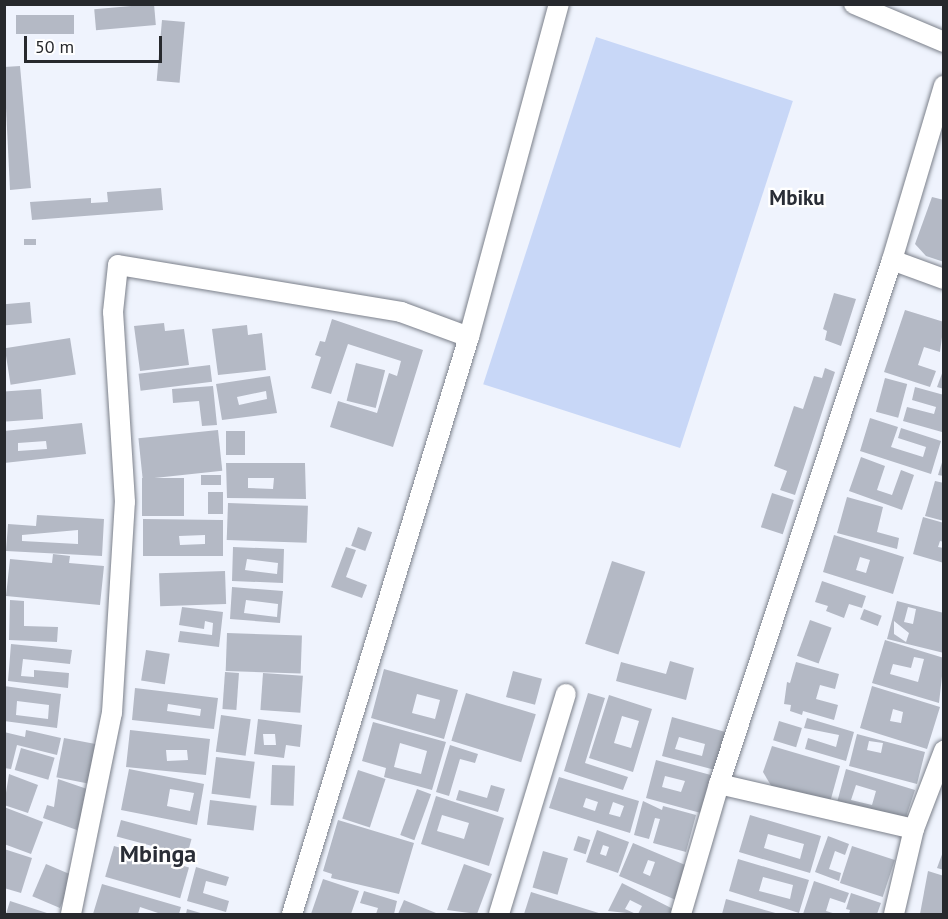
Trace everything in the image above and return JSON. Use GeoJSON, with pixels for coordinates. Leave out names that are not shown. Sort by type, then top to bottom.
{"type":"FeatureCollection","features":[{"type":"Feature","properties":{"kind":"street"},"geometry":{"type":"LineString","coordinates":[[292,915],[470,337],[559,4]]}},
{"type":"Feature","properties":{"kind":"street"},"geometry":{"type":"LineString","coordinates":[[854,4],[944,42]]}},
{"type":"Feature","properties":{"kind":"street"},"geometry":{"type":"LineString","coordinates":[[681,915],[719,784],[891,260],[944,86]]}},
{"type":"Feature","properties":{"kind":"street"},"geometry":{"type":"LineString","coordinates":[[891,260],[944,279]]}},
{"type":"Feature","properties":{"kind":"street"},"geometry":{"type":"LineString","coordinates":[[71,915],[112,713],[125,502],[113,312],[118,265],[401,312],[470,337]]}},
{"type":"Feature","properties":{"kind":"street"},"geometry":{"type":"LineString","coordinates":[[499,915],[566,694]]}},
{"type":"Feature","properties":{"kind":"street"},"geometry":{"type":"LineString","coordinates":[[894,915],[914,829],[944,751]]}},
{"type":"Feature","properties":{"kind":"street"},"geometry":{"type":"LineString","coordinates":[[719,784],[914,829]]}},
{"type":"Feature","properties":{"kind":"shaded area"},"geometry":{"type":"Polygon","coordinates":[[[596,37],[793,101],[680,448],[483,384],[596,37]]]}},
{"type":"Feature","properties":{"kind":"building"},"geometry":{"type":"Polygon","coordinates":[[[154,4],[156,25],[96,30],[94,9],[154,4]]]}},
{"type":"Feature","properties":{"kind":"building"},"geometry":{"type":"Polygon","coordinates":[[[16,15],[74,15],[74,34],[16,34],[16,15]]]}},
{"type":"Feature","properties":{"kind":"building"},"geometry":{"type":"Polygon","coordinates":[[[162,20],[185,22],[180,83],[157,81],[162,20]]]}},
{"type":"Feature","properties":{"kind":"building"},"geometry":{"type":"Polygon","coordinates":[[[20,66],[31,188],[10,190],[4,67],[20,66]]]}},
{"type":"Feature","properties":{"kind":"building"},"geometry":{"type":"Polygon","coordinates":[[[161,188],[163,210],[32,220],[30,202],[91,198],[91,203],[108,202],[107,192],[161,188]]]}},
{"type":"Feature","properties":{"kind":"building"},"geometry":{"type":"Polygon","coordinates":[[[932,197],[944,200],[944,262],[926,256],[915,244],[932,197]]]}},
{"type":"Feature","properties":{"kind":"building"},"geometry":{"type":"Polygon","coordinates":[[[24,239],[36,239],[36,245],[24,245],[24,239]]]}},
{"type":"Feature","properties":{"kind":"building"},"geometry":{"type":"Polygon","coordinates":[[[834,293],[856,299],[841,346],[825,340],[827,331],[823,329],[834,293]]]}},
{"type":"Feature","properties":{"kind":"building"},"geometry":{"type":"Polygon","coordinates":[[[30,302],[32,323],[6,325],[4,304],[30,302]]]}},
{"type":"Feature","properties":{"kind":"building"},"geometry":{"type":"Polygon","coordinates":[[[905,310],[944,322],[940,352],[924,347],[918,365],[936,371],[930,387],[884,372],[905,310]]]}},
{"type":"Feature","properties":{"kind":"building"},"geometry":{"type":"Polygon","coordinates":[[[332,319],[423,350],[393,447],[330,427],[338,401],[377,413],[389,373],[397,376],[401,361],[348,344],[331,394],[311,388],[321,357],[315,355],[320,341],[325,342],[332,319]]]}},
{"type":"Feature","properties":{"kind":"building"},"geometry":{"type":"Polygon","coordinates":[[[164,323],[165,331],[184,329],[189,365],[140,371],[134,326],[164,323]]]}},
{"type":"Feature","properties":{"kind":"building"},"geometry":{"type":"Polygon","coordinates":[[[247,325],[248,335],[262,333],[266,370],[218,375],[212,329],[247,325]]]}},
{"type":"Feature","properties":{"kind":"building"},"geometry":{"type":"Polygon","coordinates":[[[70,338],[76,375],[11,385],[5,348],[70,338]]]}},
{"type":"Feature","properties":{"kind":"building"},"geometry":{"type":"Polygon","coordinates":[[[356,363],[385,370],[376,408],[347,401],[356,363]]]}},
{"type":"Feature","properties":{"kind":"building"},"geometry":{"type":"Polygon","coordinates":[[[210,365],[212,382],[141,391],[139,374],[210,365]]]}},
{"type":"Feature","properties":{"kind":"building"},"geometry":{"type":"Polygon","coordinates":[[[825,368],[835,372],[795,495],[780,490],[787,471],[774,466],[794,406],[803,409],[814,376],[822,378],[825,368]]]}},
{"type":"Feature","properties":{"kind":"building"},"geometry":{"type":"Polygon","coordinates":[[[944,368],[944,389],[937,387],[944,368]]]}},
{"type":"Feature","properties":{"kind":"building"},"geometry":{"type":"Polygon","coordinates":[[[270,376],[277,413],[222,420],[216,384],[270,376]],[[266,391],[237,397],[239,405],[267,399],[266,391]]]}},
{"type":"Feature","properties":{"kind":"building"},"geometry":{"type":"Polygon","coordinates":[[[885,378],[907,384],[898,418],[876,412],[885,378]]]}},
{"type":"Feature","properties":{"kind":"building"},"geometry":{"type":"Polygon","coordinates":[[[213,386],[217,425],[202,426],[199,401],[173,403],[172,389],[213,386]]]}},
{"type":"Feature","properties":{"kind":"building"},"geometry":{"type":"Polygon","coordinates":[[[915,387],[944,395],[942,432],[903,421],[907,407],[934,414],[936,407],[912,400],[915,387]]]}},
{"type":"Feature","properties":{"kind":"building"},"geometry":{"type":"Polygon","coordinates":[[[41,389],[43,419],[6,422],[4,392],[41,389]]]}},
{"type":"Feature","properties":{"kind":"building"},"geometry":{"type":"Polygon","coordinates":[[[870,418],[898,427],[891,447],[923,457],[926,447],[898,438],[901,428],[941,441],[931,474],[860,451],[870,418]]]}},
{"type":"Feature","properties":{"kind":"building"},"geometry":{"type":"Polygon","coordinates":[[[82,423],[86,454],[4,463],[4,431],[82,423]],[[46,441],[18,443],[18,451],[47,449],[46,441]]]}},
{"type":"Feature","properties":{"kind":"building"},"geometry":{"type":"Polygon","coordinates":[[[218,430],[222,471],[143,479],[138,438],[218,430]]]}},
{"type":"Feature","properties":{"kind":"building"},"geometry":{"type":"Polygon","coordinates":[[[226,431],[245,431],[245,455],[226,455],[226,431]]]}},
{"type":"Feature","properties":{"kind":"building"},"geometry":{"type":"Polygon","coordinates":[[[944,456],[944,476],[938,475],[944,456]]]}},
{"type":"Feature","properties":{"kind":"building"},"geometry":{"type":"Polygon","coordinates":[[[861,457],[885,466],[877,490],[892,495],[901,470],[914,475],[902,510],[849,491],[861,457]]]}},
{"type":"Feature","properties":{"kind":"building"},"geometry":{"type":"Polygon","coordinates":[[[226,463],[305,463],[306,499],[227,498],[226,463]],[[248,478],[248,488],[273,489],[274,478],[248,478]]]}},
{"type":"Feature","properties":{"kind":"building"},"geometry":{"type":"Polygon","coordinates":[[[201,475],[221,475],[221,485],[201,485],[201,475]]]}},
{"type":"Feature","properties":{"kind":"building"},"geometry":{"type":"Polygon","coordinates":[[[142,478],[184,478],[184,516],[142,516],[142,478]]]}},
{"type":"Feature","properties":{"kind":"building"},"geometry":{"type":"Polygon","coordinates":[[[935,481],[944,483],[944,521],[925,516],[935,481]]]}},
{"type":"Feature","properties":{"kind":"building"},"geometry":{"type":"Polygon","coordinates":[[[208,492],[223,492],[223,514],[208,514],[208,492]]]}},
{"type":"Feature","properties":{"kind":"building"},"geometry":{"type":"Polygon","coordinates":[[[772,493],[794,500],[783,534],[761,527],[772,493]]]}},
{"type":"Feature","properties":{"kind":"building"},"geometry":{"type":"Polygon","coordinates":[[[847,497],[883,507],[877,532],[899,538],[897,549],[837,533],[847,497]]]}},
{"type":"Feature","properties":{"kind":"building"},"geometry":{"type":"Polygon","coordinates":[[[228,503],[308,506],[307,543],[227,540],[228,503]]]}},
{"type":"Feature","properties":{"kind":"building"},"geometry":{"type":"Polygon","coordinates":[[[37,515],[104,519],[102,556],[6,551],[8,524],[36,526],[37,515]],[[78,530],[22,535],[22,541],[78,544],[78,530]]]}},
{"type":"Feature","properties":{"kind":"building"},"geometry":{"type":"Polygon","coordinates":[[[923,517],[944,523],[944,542],[940,541],[938,547],[944,548],[944,563],[913,554],[923,517]]]}},
{"type":"Feature","properties":{"kind":"building"},"geometry":{"type":"Polygon","coordinates":[[[143,519],[223,520],[223,556],[143,556],[143,519]],[[205,535],[179,536],[180,545],[205,544],[205,535]]]}},
{"type":"Feature","properties":{"kind":"building"},"geometry":{"type":"Polygon","coordinates":[[[358,527],[372,532],[365,551],[351,546],[358,527]]]}},
{"type":"Feature","properties":{"kind":"building"},"geometry":{"type":"Polygon","coordinates":[[[834,535],[904,557],[893,594],[823,572],[834,535]],[[860,557],[856,570],[866,573],[870,560],[860,557]]]}},
{"type":"Feature","properties":{"kind":"building"},"geometry":{"type":"Polygon","coordinates":[[[233,547],[284,549],[283,583],[232,581],[233,547]],[[247,559],[245,570],[277,574],[278,563],[247,559]]]}},
{"type":"Feature","properties":{"kind":"building"},"geometry":{"type":"Polygon","coordinates":[[[346,547],[356,550],[346,577],[367,585],[362,598],[331,587],[346,547]]]}},
{"type":"Feature","properties":{"kind":"building"},"geometry":{"type":"Polygon","coordinates":[[[53,554],[70,556],[69,563],[104,566],[100,605],[6,596],[10,559],[52,563],[53,554]]]}},
{"type":"Feature","properties":{"kind":"building"},"geometry":{"type":"Polygon","coordinates":[[[612,561],[645,572],[618,655],[585,644],[612,561]]]}},
{"type":"Feature","properties":{"kind":"building"},"geometry":{"type":"Polygon","coordinates":[[[225,571],[226,604],[160,606],[159,573],[225,571]]]}},
{"type":"Feature","properties":{"kind":"building"},"geometry":{"type":"Polygon","coordinates":[[[822,581],[866,596],[862,608],[849,604],[844,618],[826,611],[828,606],[815,602],[822,581]]]}},
{"type":"Feature","properties":{"kind":"building"},"geometry":{"type":"Polygon","coordinates":[[[232,587],[283,591],[280,623],[230,619],[232,587]],[[246,600],[244,613],[277,617],[278,604],[246,600]]]}},
{"type":"Feature","properties":{"kind":"building"},"geometry":{"type":"Polygon","coordinates":[[[10,600],[24,601],[24,626],[58,627],[57,642],[9,640],[10,600]]]}},
{"type":"Feature","properties":{"kind":"building"},"geometry":{"type":"Polygon","coordinates":[[[897,601],[944,613],[944,653],[887,639],[897,601]],[[908,607],[904,622],[913,624],[916,609],[908,607]],[[894,621],[894,634],[906,642],[909,633],[894,621]]]}},
{"type":"Feature","properties":{"kind":"building"},"geometry":{"type":"Polygon","coordinates":[[[182,607],[223,612],[219,647],[178,642],[180,631],[212,635],[213,623],[205,621],[204,629],[179,625],[182,607]]]}},
{"type":"Feature","properties":{"kind":"building"},"geometry":{"type":"Polygon","coordinates":[[[864,609],[882,616],[878,626],[860,619],[864,609]]]}},
{"type":"Feature","properties":{"kind":"building"},"geometry":{"type":"Polygon","coordinates":[[[810,620],[832,628],[819,664],[797,656],[810,620]]]}},
{"type":"Feature","properties":{"kind":"building"},"geometry":{"type":"Polygon","coordinates":[[[227,633],[302,636],[301,674],[226,671],[227,633]]]}},
{"type":"Feature","properties":{"kind":"building"},"geometry":{"type":"Polygon","coordinates":[[[885,640],[944,658],[939,703],[872,683],[885,640]],[[914,657],[911,668],[893,664],[890,674],[918,682],[924,659],[914,657]]]}},
{"type":"Feature","properties":{"kind":"building"},"geometry":{"type":"Polygon","coordinates":[[[11,644],[72,650],[70,664],[23,659],[21,676],[34,677],[34,670],[69,673],[68,688],[8,681],[11,644]]]}},
{"type":"Feature","properties":{"kind":"building"},"geometry":{"type":"Polygon","coordinates":[[[146,650],[170,654],[165,684],[141,681],[146,650]]]}},
{"type":"Feature","properties":{"kind":"building"},"geometry":{"type":"Polygon","coordinates":[[[670,661],[694,668],[686,700],[616,681],[621,662],[666,674],[670,661]]]}},
{"type":"Feature","properties":{"kind":"building"},"geometry":{"type":"Polygon","coordinates":[[[796,662],[839,674],[835,689],[820,685],[816,699],[838,705],[834,720],[803,711],[802,715],[790,711],[791,705],[784,704],[787,682],[790,683],[796,662]]]}},
{"type":"Feature","properties":{"kind":"building"},"geometry":{"type":"Polygon","coordinates":[[[384,669],[458,690],[444,739],[371,718],[384,669]],[[417,694],[412,713],[435,719],[440,700],[417,694]]]}},
{"type":"Feature","properties":{"kind":"building"},"geometry":{"type":"Polygon","coordinates":[[[513,671],[542,679],[535,705],[506,697],[513,671]]]}},
{"type":"Feature","properties":{"kind":"building"},"geometry":{"type":"Polygon","coordinates":[[[225,672],[239,673],[236,710],[222,709],[225,672]]]}},
{"type":"Feature","properties":{"kind":"building"},"geometry":{"type":"Polygon","coordinates":[[[263,673],[303,676],[300,713],[260,710],[263,673]]]}},
{"type":"Feature","properties":{"kind":"building"},"geometry":{"type":"Polygon","coordinates":[[[4,686],[61,694],[57,728],[4,721],[4,686]],[[17,701],[16,715],[48,719],[49,705],[17,701]]]}},
{"type":"Feature","properties":{"kind":"building"},"geometry":{"type":"Polygon","coordinates":[[[872,686],[940,707],[927,749],[860,728],[872,686]],[[893,709],[890,721],[901,723],[903,712],[893,709]]]}},
{"type":"Feature","properties":{"kind":"building"},"geometry":{"type":"Polygon","coordinates":[[[135,688],[218,698],[214,729],[132,720],[135,688]],[[168,704],[167,711],[200,716],[201,709],[168,704]]]}},
{"type":"Feature","properties":{"kind":"building"},"geometry":{"type":"Polygon","coordinates":[[[466,693],[536,714],[521,762],[451,741],[466,693]]]}},
{"type":"Feature","properties":{"kind":"building"},"geometry":{"type":"Polygon","coordinates":[[[588,693],[605,698],[585,763],[628,777],[623,790],[564,771],[588,693]]]}},
{"type":"Feature","properties":{"kind":"building"},"geometry":{"type":"Polygon","coordinates":[[[609,695],[652,709],[633,772],[589,758],[609,695]],[[622,716],[614,743],[631,748],[639,721],[622,716]]]}},
{"type":"Feature","properties":{"kind":"building"},"geometry":{"type":"Polygon","coordinates":[[[221,715],[251,719],[246,756],[216,752],[221,715]]]}},
{"type":"Feature","properties":{"kind":"building"},"geometry":{"type":"Polygon","coordinates":[[[672,717],[729,733],[719,771],[662,756],[672,717]],[[679,737],[675,749],[702,756],[705,744],[679,737]]]}},
{"type":"Feature","properties":{"kind":"building"},"geometry":{"type":"Polygon","coordinates":[[[807,718],[854,732],[846,761],[805,749],[808,738],[836,747],[839,735],[804,728],[807,718]]]}},
{"type":"Feature","properties":{"kind":"building"},"geometry":{"type":"Polygon","coordinates":[[[258,719],[302,725],[300,747],[286,745],[284,758],[254,754],[258,719]],[[263,734],[264,745],[276,745],[275,734],[263,734]]]}},
{"type":"Feature","properties":{"kind":"building"},"geometry":{"type":"Polygon","coordinates":[[[779,721],[802,728],[796,747],[773,740],[779,721]]]}},
{"type":"Feature","properties":{"kind":"building"},"geometry":{"type":"Polygon","coordinates":[[[373,722],[446,742],[432,790],[384,777],[386,768],[362,761],[373,722]],[[400,743],[394,767],[421,774],[427,751],[400,743]]]}},
{"type":"Feature","properties":{"kind":"building"},"geometry":{"type":"Polygon","coordinates":[[[26,730],[61,738],[57,755],[17,745],[11,769],[4,768],[4,732],[25,737],[26,730]]]}},
{"type":"Feature","properties":{"kind":"building"},"geometry":{"type":"Polygon","coordinates":[[[130,730],[210,739],[206,775],[126,767],[130,730]],[[166,750],[167,761],[188,760],[187,750],[166,750]]]}},
{"type":"Feature","properties":{"kind":"building"},"geometry":{"type":"Polygon","coordinates":[[[857,734],[925,752],[917,784],[849,766],[857,734]],[[869,741],[867,750],[881,753],[883,743],[869,741]]]}},
{"type":"Feature","properties":{"kind":"building"},"geometry":{"type":"Polygon","coordinates":[[[64,738],[99,745],[92,784],[56,777],[64,738]]]}},
{"type":"Feature","properties":{"kind":"building"},"geometry":{"type":"Polygon","coordinates":[[[450,745],[478,754],[475,763],[460,759],[449,796],[436,792],[450,745]]]}},
{"type":"Feature","properties":{"kind":"building"},"geometry":{"type":"Polygon","coordinates":[[[772,746],[840,766],[829,806],[773,789],[763,772],[772,746]]]}},
{"type":"Feature","properties":{"kind":"building"},"geometry":{"type":"Polygon","coordinates":[[[21,748],[55,758],[48,780],[15,770],[21,748]]]}},
{"type":"Feature","properties":{"kind":"building"},"geometry":{"type":"Polygon","coordinates":[[[216,757],[255,762],[250,798],[211,794],[216,757]]]}},
{"type":"Feature","properties":{"kind":"building"},"geometry":{"type":"Polygon","coordinates":[[[656,760],[718,777],[708,815],[646,798],[656,760]],[[665,776],[662,787],[681,792],[685,781],[665,776]]]}},
{"type":"Feature","properties":{"kind":"building"},"geometry":{"type":"Polygon","coordinates":[[[272,765],[295,766],[294,806],[271,805],[272,765]]]}},
{"type":"Feature","properties":{"kind":"building"},"geometry":{"type":"Polygon","coordinates":[[[129,769],[204,784],[197,825],[121,810],[129,769]],[[170,789],[167,806],[190,811],[194,793],[170,789]]]}},
{"type":"Feature","properties":{"kind":"building"},"geometry":{"type":"Polygon","coordinates":[[[846,769],[915,790],[906,817],[890,826],[835,810],[846,769]],[[856,785],[851,800],[872,805],[876,791],[856,785]]]}},
{"type":"Feature","properties":{"kind":"building"},"geometry":{"type":"Polygon","coordinates":[[[358,770],[386,779],[370,827],[342,819],[358,770]]]}},
{"type":"Feature","properties":{"kind":"building"},"geometry":{"type":"Polygon","coordinates":[[[9,774],[38,785],[28,813],[4,805],[9,774]]]}},
{"type":"Feature","properties":{"kind":"building"},"geometry":{"type":"Polygon","coordinates":[[[559,777],[639,801],[630,833],[549,808],[559,777]],[[586,798],[583,807],[595,811],[598,802],[586,798]],[[613,802],[609,814],[620,817],[624,806],[613,802]]]}},
{"type":"Feature","properties":{"kind":"building"},"geometry":{"type":"Polygon","coordinates":[[[58,779],[90,790],[77,830],[43,818],[47,805],[54,807],[58,779]]]}},
{"type":"Feature","properties":{"kind":"building"},"geometry":{"type":"Polygon","coordinates":[[[491,785],[505,789],[498,812],[456,800],[459,790],[487,798],[491,785]]]}},
{"type":"Feature","properties":{"kind":"building"},"geometry":{"type":"Polygon","coordinates":[[[417,789],[431,794],[414,840],[400,835],[417,789]]]}},
{"type":"Feature","properties":{"kind":"building"},"geometry":{"type":"Polygon","coordinates":[[[436,796],[504,818],[489,866],[421,844],[436,796]],[[442,815],[437,831],[464,839],[469,823],[442,815]]]}},
{"type":"Feature","properties":{"kind":"building"},"geometry":{"type":"Polygon","coordinates":[[[210,800],[257,806],[254,831],[207,825],[210,800]]]}},
{"type":"Feature","properties":{"kind":"building"},"geometry":{"type":"Polygon","coordinates":[[[643,801],[662,810],[663,806],[696,815],[686,852],[653,843],[660,819],[655,818],[649,839],[634,835],[643,801]]]}},
{"type":"Feature","properties":{"kind":"building"},"geometry":{"type":"Polygon","coordinates":[[[4,807],[43,822],[31,854],[4,844],[4,807]]]}},
{"type":"Feature","properties":{"kind":"building"},"geometry":{"type":"Polygon","coordinates":[[[750,815],[821,836],[810,873],[739,852],[750,815]],[[768,834],[764,848],[800,859],[804,844],[768,834]]]}},
{"type":"Feature","properties":{"kind":"building"},"geometry":{"type":"Polygon","coordinates":[[[121,820],[192,839],[187,855],[117,836],[121,820]]]}},
{"type":"Feature","properties":{"kind":"building"},"geometry":{"type":"Polygon","coordinates":[[[338,820],[414,843],[399,894],[331,878],[332,874],[323,871],[338,820]]]}},
{"type":"Feature","properties":{"kind":"building"},"geometry":{"type":"Polygon","coordinates":[[[597,830],[629,842],[618,873],[586,862],[597,830]],[[603,845],[600,854],[606,856],[609,847],[603,845]]]}},
{"type":"Feature","properties":{"kind":"building"},"geometry":{"type":"Polygon","coordinates":[[[578,836],[590,840],[586,854],[573,850],[578,836]]]}},
{"type":"Feature","properties":{"kind":"building"},"geometry":{"type":"Polygon","coordinates":[[[828,836],[849,844],[845,855],[835,851],[829,869],[841,873],[839,881],[815,872],[828,836]]]}},
{"type":"Feature","properties":{"kind":"building"},"geometry":{"type":"Polygon","coordinates":[[[633,843],[690,867],[676,900],[619,876],[633,843]],[[648,860],[643,873],[650,876],[655,862],[648,860]]]}},
{"type":"Feature","properties":{"kind":"building"},"geometry":{"type":"Polygon","coordinates":[[[114,846],[189,867],[180,898],[105,877],[114,846]]]}},
{"type":"Feature","properties":{"kind":"building"},"geometry":{"type":"Polygon","coordinates":[[[852,846],[895,860],[883,897],[840,883],[852,846]]]}},
{"type":"Feature","properties":{"kind":"building"},"geometry":{"type":"Polygon","coordinates":[[[4,849],[32,858],[21,893],[4,888],[4,849]]]}},
{"type":"Feature","properties":{"kind":"building"},"geometry":{"type":"Polygon","coordinates":[[[944,849],[944,870],[937,868],[944,849]]]}},
{"type":"Feature","properties":{"kind":"building"},"geometry":{"type":"Polygon","coordinates":[[[543,851],[568,858],[558,895],[533,888],[543,851]]]}},
{"type":"Feature","properties":{"kind":"building"},"geometry":{"type":"Polygon","coordinates":[[[738,859],[809,880],[799,913],[729,891],[738,859]],[[763,877],[759,891],[790,899],[793,885],[763,877]]]}},
{"type":"Feature","properties":{"kind":"building"},"geometry":{"type":"Polygon","coordinates":[[[46,864],[74,876],[60,908],[32,896],[46,864]]]}},
{"type":"Feature","properties":{"kind":"building"},"geometry":{"type":"Polygon","coordinates":[[[464,864],[492,874],[477,914],[447,910],[464,864]]]}},
{"type":"Feature","properties":{"kind":"building"},"geometry":{"type":"Polygon","coordinates":[[[196,867],[229,877],[226,886],[206,881],[203,893],[229,901],[226,912],[187,901],[196,867]]]}},
{"type":"Feature","properties":{"kind":"building"},"geometry":{"type":"Polygon","coordinates":[[[928,871],[944,876],[944,914],[920,914],[928,871]]]}},
{"type":"Feature","properties":{"kind":"building"},"geometry":{"type":"Polygon","coordinates":[[[323,879],[359,891],[351,914],[311,914],[323,879]]]}},
{"type":"Feature","properties":{"kind":"building"},"geometry":{"type":"Polygon","coordinates":[[[814,881],[849,893],[845,903],[830,898],[826,911],[836,914],[803,914],[814,881]]]}},
{"type":"Feature","properties":{"kind":"building"},"geometry":{"type":"Polygon","coordinates":[[[622,883],[677,911],[675,914],[638,914],[642,906],[630,900],[625,909],[636,914],[608,911],[622,883]]]}},
{"type":"Feature","properties":{"kind":"building"},"geometry":{"type":"Polygon","coordinates":[[[102,884],[181,907],[179,914],[161,914],[140,907],[138,914],[93,914],[102,884]]]}},
{"type":"Feature","properties":{"kind":"building"},"geometry":{"type":"Polygon","coordinates":[[[364,891],[397,901],[394,914],[376,914],[378,908],[360,903],[364,891]]]}},
{"type":"Feature","properties":{"kind":"building"},"geometry":{"type":"Polygon","coordinates":[[[531,892],[602,914],[524,914],[531,892]]]}},
{"type":"Feature","properties":{"kind":"building"},"geometry":{"type":"Polygon","coordinates":[[[851,893],[881,903],[877,914],[849,914],[850,910],[846,909],[851,893]]]}},
{"type":"Feature","properties":{"kind":"building"},"geometry":{"type":"Polygon","coordinates":[[[726,899],[779,914],[722,914],[726,899]]]}},
{"type":"Feature","properties":{"kind":"building"},"geometry":{"type":"Polygon","coordinates":[[[404,900],[436,913],[436,914],[398,914],[404,900]]]}},
{"type":"Feature","properties":{"kind":"building"},"geometry":{"type":"Polygon","coordinates":[[[10,901],[50,914],[6,914],[10,901]]]}},
{"type":"Feature","properties":{"kind":"building"},"geometry":{"type":"Polygon","coordinates":[[[187,909],[204,914],[186,914],[187,909]]]}},
{"type":"Feature","properties":{"kind":"district","name":"Mbiku"},"geometry":{"type":"Point","coordinates":[797,198]}},
{"type":"Feature","properties":{"kind":"district","name":"Mbinga"},"geometry":{"type":"Point","coordinates":[158,854]}}]}
